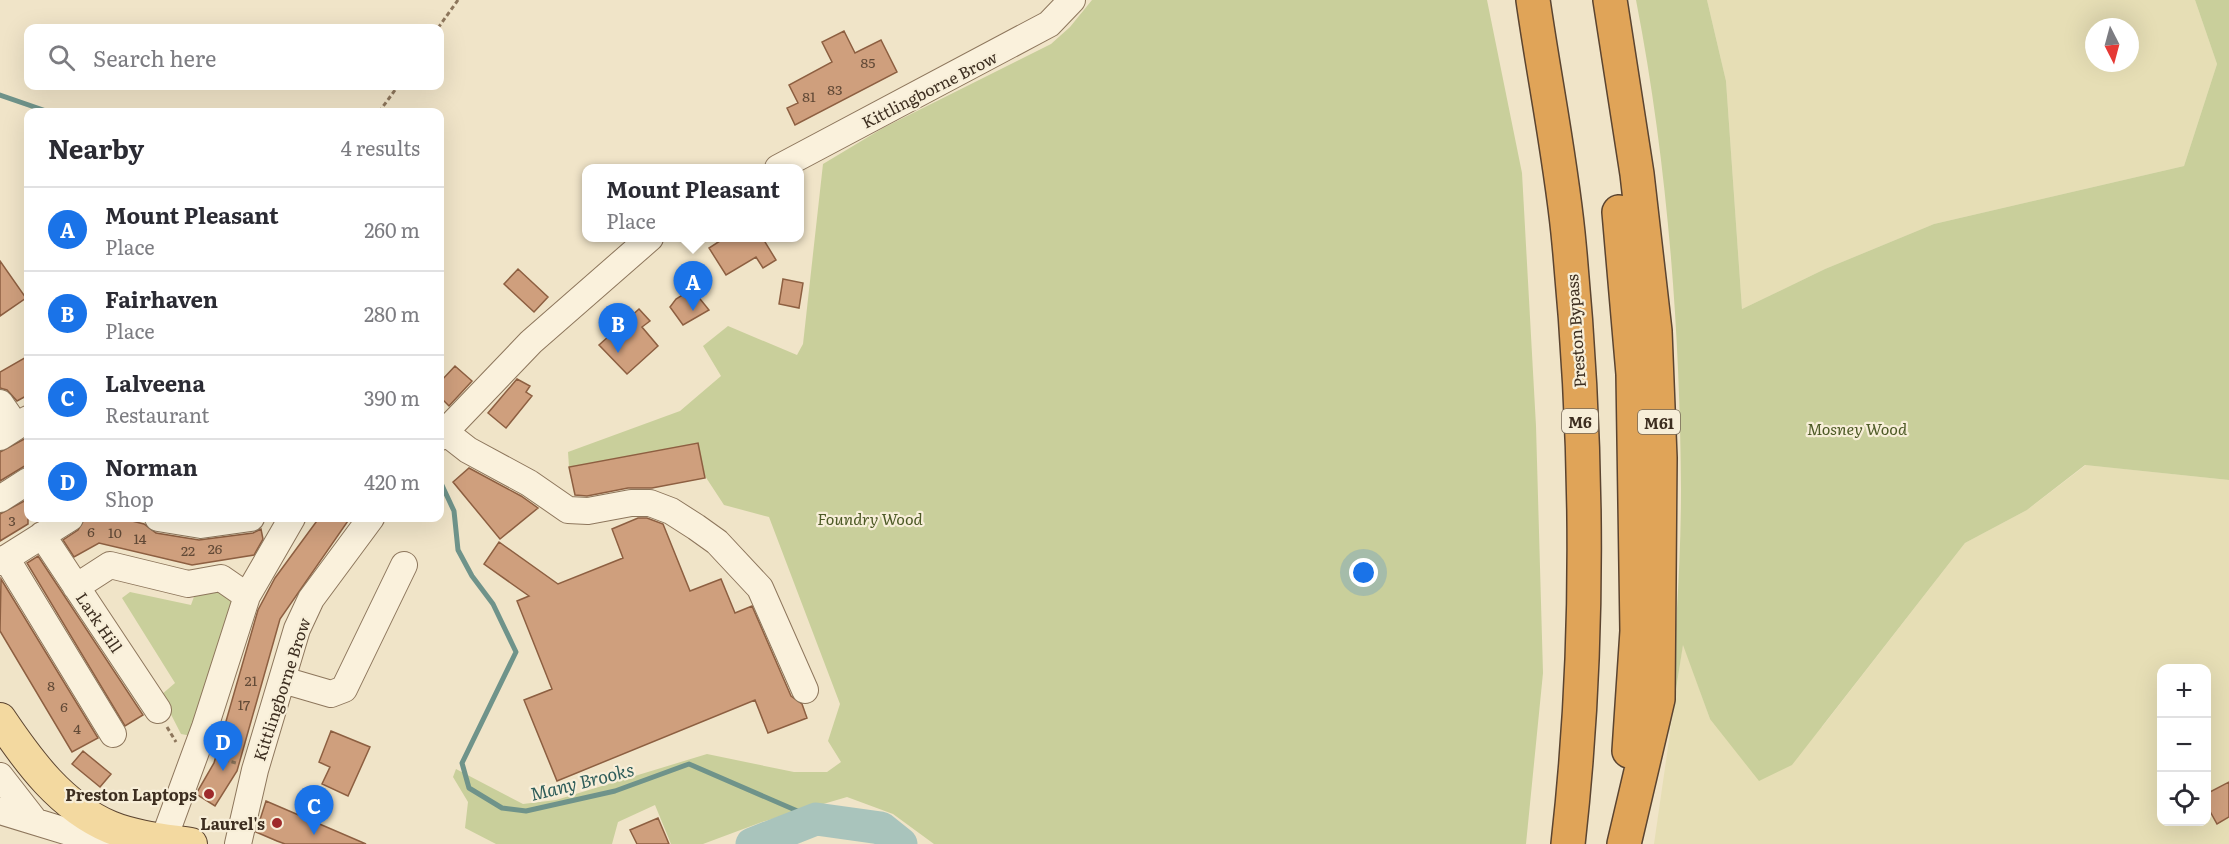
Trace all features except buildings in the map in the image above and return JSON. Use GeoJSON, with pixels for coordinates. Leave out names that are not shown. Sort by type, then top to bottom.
{"type":"FeatureCollection","features":[{"type":"Feature","properties":{"kind":"highway","name":"Preston Bypass"},"geometry":{"type":"LineString","coordinates":[[1533,0],[1568,231],[1580,408],[1583,633],[1568,844]]}},
{"type":"Feature","properties":{"kind":"highway"},"geometry":{"type":"LineString","coordinates":[[1587,0],[1599,50],[1616,172],[1633,374],[1637,631],[1622,844]]}},
{"type":"Feature","properties":{"kind":"highway","name":"M61"},"geometry":{"type":"LineString","coordinates":[[1610,0],[1637,174],[1652,309],[1660,458],[1658,699],[1622,844]]}},
{"type":"Feature","properties":{"kind":"main road"},"geometry":{"type":"LineString","coordinates":[[0,719],[25,756],[65,800],[111,827],[173,843]]}},
{"type":"Feature","properties":{"kind":"street","name":"Kittlingborne Brow"},"geometry":{"type":"LineString","coordinates":[[786,164],[1049,24],[1072,0]]}},
{"type":"Feature","properties":{"kind":"street"},"geometry":{"type":"LineString","coordinates":[[444,433],[531,342],[644,242]]}},
{"type":"Feature","properties":{"kind":"street"},"geometry":{"type":"LineString","coordinates":[[0,404],[15,427]]}},
{"type":"Feature","properties":{"kind":"street"},"geometry":{"type":"LineString","coordinates":[[444,436],[529,483],[568,510],[588,511],[650,503],[671,511],[696,527],[717,542],[760,588],[805,690]]}},
{"type":"Feature","properties":{"kind":"street"},"geometry":{"type":"LineString","coordinates":[[0,499],[24,484]]}},
{"type":"Feature","properties":{"kind":"street"},"geometry":{"type":"LineString","coordinates":[[63,522],[3,560],[113,734]]}},
{"type":"Feature","properties":{"kind":"street"},"geometry":{"type":"LineString","coordinates":[[183,522],[201,525],[222,522]]}},
{"type":"Feature","properties":{"kind":"street"},"geometry":{"type":"LineString","coordinates":[[173,843],[205,727],[247,596],[290,522]]}},
{"type":"Feature","properties":{"kind":"street","name":"Kittlingborne Brow"},"geometry":{"type":"LineString","coordinates":[[238,844],[255,770],[297,629],[311,599],[368,522]]}},
{"type":"Feature","properties":{"kind":"street","name":"Lark Hill"},"geometry":{"type":"LineString","coordinates":[[42,535],[158,710]]}},
{"type":"Feature","properties":{"kind":"street"},"geometry":{"type":"LineString","coordinates":[[76,587],[110,565],[188,584],[221,578],[247,596]]}},
{"type":"Feature","properties":{"kind":"street"},"geometry":{"type":"LineString","coordinates":[[283,680],[331,694],[344,688],[404,565]]}},
{"type":"Feature","properties":{"kind":"street"},"geometry":{"type":"LineString","coordinates":[[0,776],[35,821]]}},
{"type":"Feature","properties":{"kind":"street"},"geometry":{"type":"LineString","coordinates":[[0,811],[108,844]]}},
{"type":"Feature","properties":{"kind":"path"},"geometry":{"type":"LineString","coordinates":[[441,24],[458,0]]}},
{"type":"Feature","properties":{"kind":"path"},"geometry":{"type":"LineString","coordinates":[[383,108],[395,90]]}},
{"type":"Feature","properties":{"kind":"shaded area"},"geometry":{"type":"Polygon","coordinates":[[[1707,0],[2195,0],[2217,64],[2184,166],[1934,224],[1825,269],[1742,309],[1726,81],[1707,0]]]}},
{"type":"Feature","properties":{"kind":"shaded area"},"geometry":{"type":"Polygon","coordinates":[[[2086,465],[2229,480],[2229,844],[1654,844],[1683,643],[1710,719],[1822,727],[1965,543],[2027,510],[2086,465]]]}},
{"type":"Feature","properties":{"kind":"green space","name":"Foundry Wood"},"geometry":{"type":"Polygon","coordinates":[[[1092,0],[1487,0],[1522,173],[1536,426],[1543,673],[1526,844],[934,844],[893,814],[847,797],[762,822],[703,844],[671,844],[655,805],[618,822],[612,844],[496,844],[465,828],[468,802],[453,777],[456,769],[523,804],[556,800],[707,754],[794,772],[827,772],[841,762],[828,741],[840,704],[769,517],[724,505],[705,476],[698,443],[569,467],[568,452],[680,411],[721,376],[703,346],[728,326],[797,355],[803,344],[823,164],[883,128],[1051,44],[1070,27],[1092,0]]]}},
{"type":"Feature","properties":{"kind":"green space","name":"Mosney Wood"},"geometry":{"type":"Polygon","coordinates":[[[1636,0],[1707,0],[1726,81],[1742,309],[1825,269],[1934,224],[2184,166],[2217,64],[2195,0],[2229,0],[2229,480],[2085,465],[2027,510],[1965,543],[1792,765],[1759,781],[1710,719],[1683,645],[1669,734],[1681,519],[1678,366],[1664,182],[1636,0]]]}},
{"type":"Feature","properties":{"kind":"green space"},"geometry":{"type":"Polygon","coordinates":[[[214,587],[235,600],[192,736],[181,734],[161,695],[175,683],[122,598],[130,592],[191,605],[196,591],[214,587]]]}},
{"type":"Feature","properties":{"kind":"waterway","name":"Many Brooks"},"geometry":{"type":"LineString","coordinates":[[0,95],[37,108]]}},
{"type":"Feature","properties":{"kind":"waterway","name":"Many Brooks"},"geometry":{"type":"LineString","coordinates":[[444,490],[454,511],[458,550],[472,576],[493,604],[516,652],[462,763],[469,788],[502,808],[526,811],[615,791],[689,764],[816,819]]}},
{"type":"Feature","properties":{"kind":"waterway"},"geometry":{"type":"LineString","coordinates":[[752,844],[816,819],[881,828],[901,844]]}},
{"type":"Feature","properties":{"kind":"place","name":"Mount Pleasant"},"geometry":{"type":"Point","coordinates":[693,311]}},
{"type":"Feature","properties":{"kind":"place","name":"Fairhaven"},"geometry":{"type":"Point","coordinates":[618,353]}},
{"type":"Feature","properties":{"kind":"place","name":"Norman"},"geometry":{"type":"Point","coordinates":[223,771]}},
{"type":"Feature","properties":{"kind":"place","name":"Preston Laptops"},"geometry":{"type":"Point","coordinates":[209,794]}},
{"type":"Feature","properties":{"kind":"place","name":"Laurel's"},"geometry":{"type":"Point","coordinates":[277,823]}},
{"type":"Feature","properties":{"kind":"place","name":"Lalveena"},"geometry":{"type":"Point","coordinates":[314,835]}}]}
